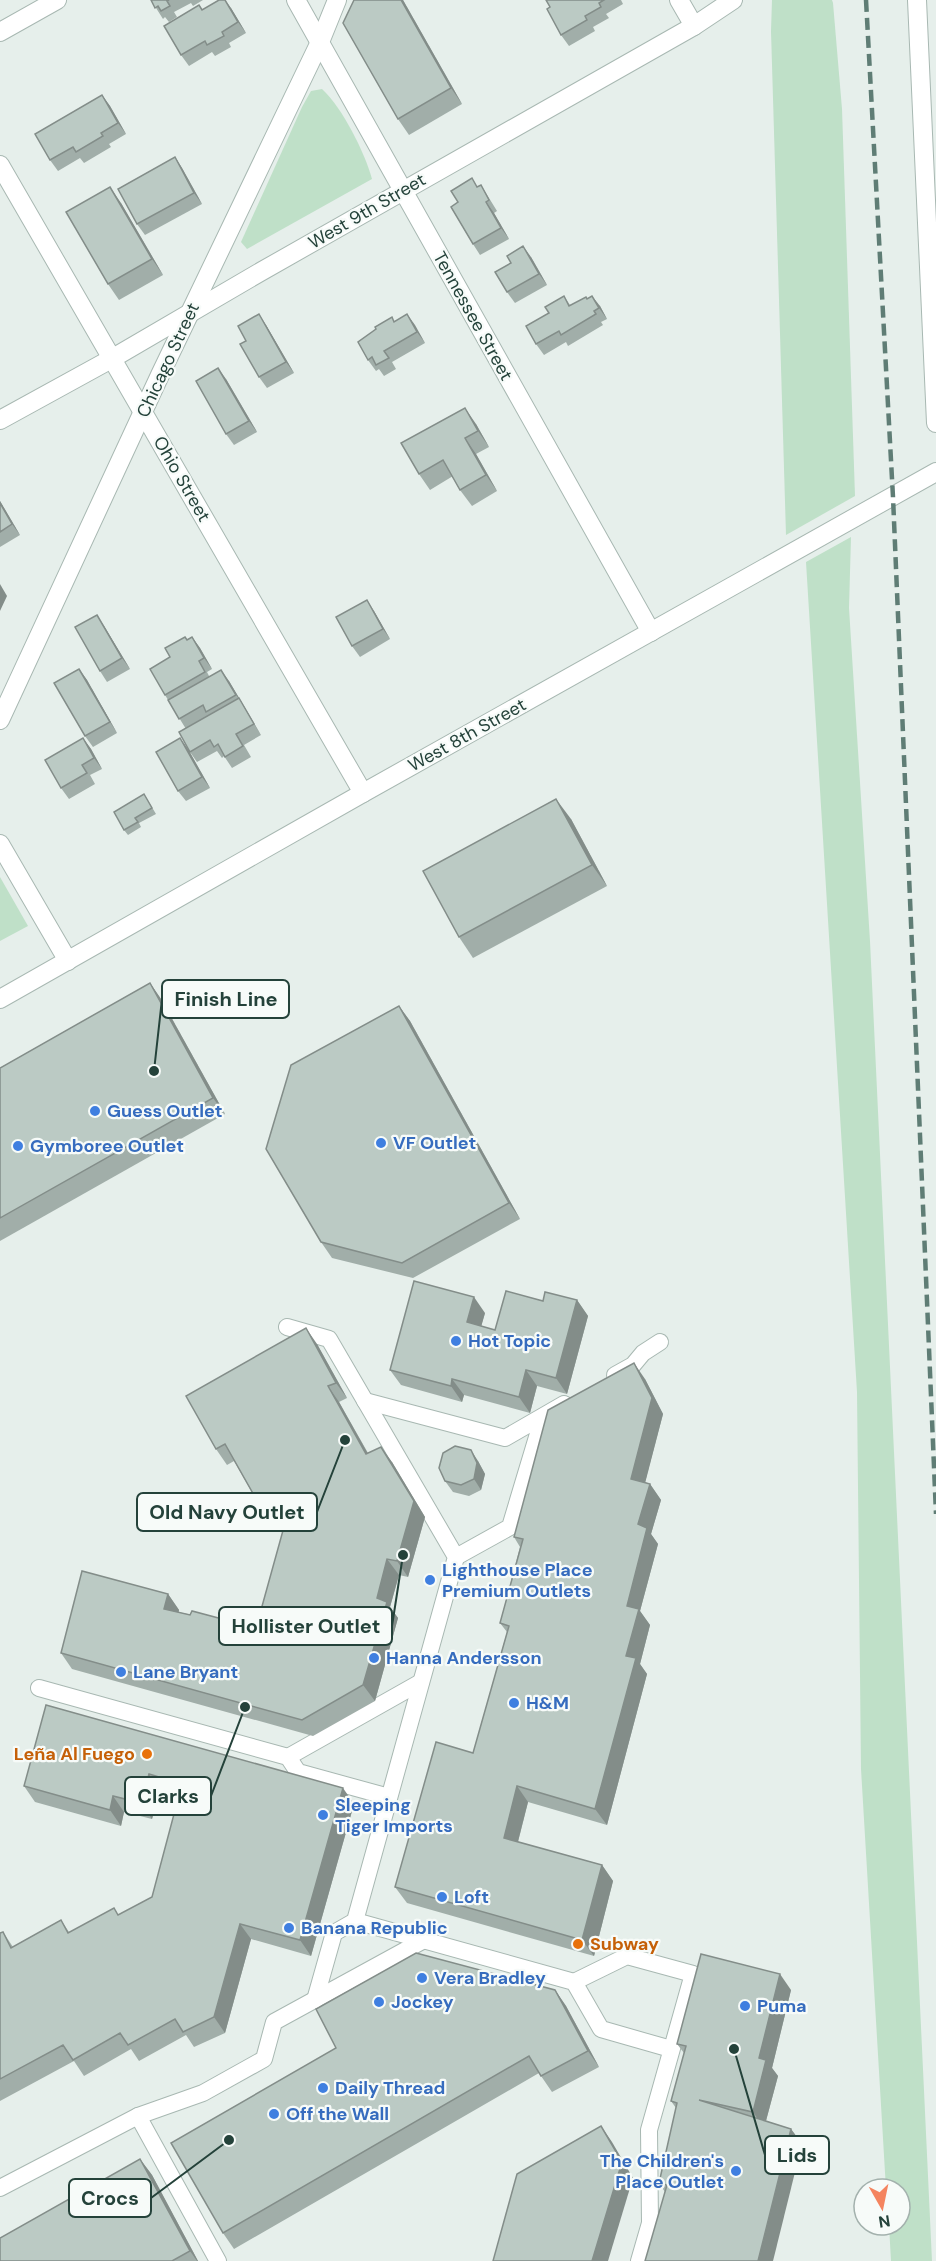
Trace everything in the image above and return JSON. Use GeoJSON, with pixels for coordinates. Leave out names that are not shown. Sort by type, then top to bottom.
{"type":"FeatureCollection","features":[{"type":"Feature","properties":{"kind":"street"},"geometry":{"type":"LineString","coordinates":[[0,32],[57,0]]}},
{"type":"Feature","properties":{"kind":"street","name":"Tennessee Street"},"geometry":{"type":"LineString","coordinates":[[296,0],[651,632]]}},
{"type":"Feature","properties":{"kind":"street","name":"Chicago Street"},"geometry":{"type":"LineString","coordinates":[[0,720],[143,411],[320,42],[337,0]]}},
{"type":"Feature","properties":{"kind":"street"},"geometry":{"type":"LineString","coordinates":[[679,0],[694,26]]}},
{"type":"Feature","properties":{"kind":"street","name":"West 9th Street"},"geometry":{"type":"LineString","coordinates":[[0,420],[694,26],[734,0]]}},
{"type":"Feature","properties":{"kind":"street"},"geometry":{"type":"LineString","coordinates":[[917,0],[936,423]]}},
{"type":"Feature","properties":{"kind":"street","name":"Ohio Street"},"geometry":{"type":"LineString","coordinates":[[0,165],[363,793]]}},
{"type":"Feature","properties":{"kind":"street","name":"West 8th Street"},"geometry":{"type":"LineString","coordinates":[[0,999],[936,472]]}},
{"type":"Feature","properties":{"kind":"street"},"geometry":{"type":"LineString","coordinates":[[0,844],[68,961]]}},
{"type":"Feature","properties":{"kind":"street"},"geometry":{"type":"LineString","coordinates":[[287,1327],[329,1339],[456,1557]]}},
{"type":"Feature","properties":{"kind":"street"},"geometry":{"type":"LineString","coordinates":[[603,1382],[633,1365],[643,1353],[660,1342]]}},
{"type":"Feature","properties":{"kind":"street"},"geometry":{"type":"LineString","coordinates":[[365,1401],[505,1438],[583,1394]]}},
{"type":"Feature","properties":{"kind":"street"},"geometry":{"type":"LineString","coordinates":[[355,1921],[456,1557],[510,1527],[543,1416]]}},
{"type":"Feature","properties":{"kind":"street"},"geometry":{"type":"LineString","coordinates":[[288,1757],[421,1682]]}},
{"type":"Feature","properties":{"kind":"street"},"geometry":{"type":"LineString","coordinates":[[39,1688],[288,1757],[298,1772],[389,1797]]}},
{"type":"Feature","properties":{"kind":"street"},"geometry":{"type":"LineString","coordinates":[[315,2000],[333,1933],[355,1921],[574,1982],[627,1956],[693,1974],[649,2130],[650,2223],[639,2261]]}},
{"type":"Feature","properties":{"kind":"street"},"geometry":{"type":"LineString","coordinates":[[0,2188],[138,2116],[203,2093],[264,2059],[274,2022],[424,1940]]}},
{"type":"Feature","properties":{"kind":"street"},"geometry":{"type":"LineString","coordinates":[[574,1982],[601,2030],[671,2049]]}},
{"type":"Feature","properties":{"kind":"street"},"geometry":{"type":"LineString","coordinates":[[138,2116],[218,2261]]}},
{"type":"Feature","properties":{"kind":"green space"},"geometry":{"type":"Polygon","coordinates":[[[772,0],[832,0],[833,3],[842,109],[855,496],[786,535],[771,31],[772,0]]]}},
{"type":"Feature","properties":{"kind":"green space"},"geometry":{"type":"Polygon","coordinates":[[[322,89],[330,97],[352,131],[372,179],[247,249],[241,242],[302,107],[311,91],[322,89]]]}},
{"type":"Feature","properties":{"kind":"green space"},"geometry":{"type":"Polygon","coordinates":[[[851,537],[849,608],[870,941],[932,2261],[891,2261],[890,2237],[912,2237],[912,2177],[885,2177],[861,1769],[857,1392],[806,562],[851,537]]]}},
{"type":"Feature","properties":{"kind":"green space"},"geometry":{"type":"Polygon","coordinates":[[[0,877],[28,926],[0,941],[0,877]]]}},
{"type":"Feature","properties":{"kind":"building"},"geometry":{"type":"Polygon","coordinates":[[[151,0],[169,0],[167,1],[170,6],[161,11],[158,6],[155,8],[151,0]]]}},
{"type":"Feature","properties":{"kind":"building"},"geometry":{"type":"Polygon","coordinates":[[[219,0],[225,0],[238,22],[222,32],[224,36],[207,45],[205,41],[181,55],[164,26],[199,5],[202,10],[219,0]]]}},
{"type":"Feature","properties":{"kind":"building"},"geometry":{"type":"Polygon","coordinates":[[[354,0],[401,0],[451,88],[398,119],[343,23],[354,0]]]}},
{"type":"Feature","properties":{"kind":"building"},"geometry":{"type":"Polygon","coordinates":[[[546,0],[604,0],[599,3],[601,7],[585,16],[587,20],[561,35],[547,9],[550,7],[546,0]]]}},
{"type":"Feature","properties":{"kind":"building"},"geometry":{"type":"Polygon","coordinates":[[[102,95],[118,123],[101,133],[103,136],[76,152],[73,147],[50,160],[35,134],[102,95]]]}},
{"type":"Feature","properties":{"kind":"building"},"geometry":{"type":"Polygon","coordinates":[[[175,157],[194,193],[137,224],[118,189],[175,157]]]}},
{"type":"Feature","properties":{"kind":"building"},"geometry":{"type":"Polygon","coordinates":[[[472,178],[477,187],[481,185],[489,200],[486,202],[501,228],[473,244],[451,207],[458,202],[451,191],[472,178]]]}},
{"type":"Feature","properties":{"kind":"building"},"geometry":{"type":"Polygon","coordinates":[[[110,187],[152,259],[108,284],[66,212],[110,187]]]}},
{"type":"Feature","properties":{"kind":"building"},"geometry":{"type":"Polygon","coordinates":[[[523,246],[539,274],[507,292],[495,272],[511,263],[507,256],[523,246]]]}},
{"type":"Feature","properties":{"kind":"building"},"geometry":{"type":"Polygon","coordinates":[[[564,296],[569,306],[592,296],[599,308],[594,311],[596,314],[561,335],[559,331],[536,344],[526,326],[549,313],[545,307],[564,296]]]}},
{"type":"Feature","properties":{"kind":"building"},"geometry":{"type":"Polygon","coordinates":[[[259,314],[286,362],[259,377],[240,344],[246,341],[238,326],[259,314]]]}},
{"type":"Feature","properties":{"kind":"building"},"geometry":{"type":"Polygon","coordinates":[[[407,314],[417,332],[384,351],[389,358],[376,365],[372,357],[368,360],[358,342],[376,329],[375,327],[392,317],[394,322],[407,314]]]}},
{"type":"Feature","properties":{"kind":"building"},"geometry":{"type":"Polygon","coordinates":[[[218,368],[249,421],[226,434],[196,381],[218,368]]]}},
{"type":"Feature","properties":{"kind":"building"},"geometry":{"type":"Polygon","coordinates":[[[465,408],[478,431],[465,438],[486,475],[460,490],[443,460],[419,474],[401,443],[465,408]]]}},
{"type":"Feature","properties":{"kind":"building"},"geometry":{"type":"Polygon","coordinates":[[[0,503],[12,524],[0,532],[0,503]]]}},
{"type":"Feature","properties":{"kind":"building"},"geometry":{"type":"Polygon","coordinates":[[[367,600],[383,629],[352,646],[336,617],[367,600]]]}},
{"type":"Feature","properties":{"kind":"building"},"geometry":{"type":"Polygon","coordinates":[[[97,615],[122,658],[100,671],[75,627],[97,615]]]}},
{"type":"Feature","properties":{"kind":"building"},"geometry":{"type":"Polygon","coordinates":[[[185,637],[187,640],[192,637],[204,658],[199,661],[205,672],[165,695],[150,669],[170,657],[165,648],[185,637]]]}},
{"type":"Feature","properties":{"kind":"building"},"geometry":{"type":"Polygon","coordinates":[[[79,669],[110,722],[85,736],[54,683],[79,669]]]}},
{"type":"Feature","properties":{"kind":"building"},"geometry":{"type":"Polygon","coordinates":[[[221,670],[236,695],[206,712],[203,705],[179,719],[168,700],[221,670]]]}},
{"type":"Feature","properties":{"kind":"building"},"geometry":{"type":"Polygon","coordinates":[[[239,698],[254,724],[236,734],[243,746],[225,757],[218,744],[214,747],[210,740],[190,752],[179,732],[239,698]]]}},
{"type":"Feature","properties":{"kind":"building"},"geometry":{"type":"Polygon","coordinates":[[[83,738],[94,758],[82,765],[87,773],[61,788],[45,760],[83,738]]]}},
{"type":"Feature","properties":{"kind":"building"},"geometry":{"type":"Polygon","coordinates":[[[180,738],[202,777],[178,791],[156,752],[180,738]]]}},
{"type":"Feature","properties":{"kind":"building"},"geometry":{"type":"Polygon","coordinates":[[[144,794],[152,808],[135,818],[138,822],[124,830],[114,812],[144,794]]]}},
{"type":"Feature","properties":{"kind":"building"},"geometry":{"type":"Polygon","coordinates":[[[556,799],[592,865],[459,937],[423,871],[556,799]]]}},
{"type":"Feature","properties":{"kind":"building"},"geometry":{"type":"Polygon","coordinates":[[[150,983],[213,1098],[0,1218],[0,1068],[150,983]]]}},
{"type":"Feature","properties":{"kind":"building","name":"VF Outlet"},"geometry":{"type":"Polygon","coordinates":[[[399,1006],[509,1203],[402,1263],[321,1242],[266,1149],[291,1065],[399,1006]]]}},
{"type":"Feature","properties":{"kind":"building"},"geometry":{"type":"Polygon","coordinates":[[[414,1281],[474,1297],[467,1322],[495,1330],[506,1291],[543,1301],[545,1292],[577,1300],[556,1378],[526,1370],[519,1397],[452,1379],[451,1386],[390,1370],[414,1281]]]}},
{"type":"Feature","properties":{"kind":"building"},"geometry":{"type":"Polygon","coordinates":[[[306,1328],[336,1383],[328,1386],[366,1454],[381,1447],[414,1501],[397,1561],[387,1559],[377,1598],[387,1602],[363,1685],[302,1720],[61,1653],[82,1571],[168,1594],[164,1609],[190,1615],[192,1611],[256,1628],[287,1516],[281,1505],[264,1513],[225,1444],[216,1449],[186,1396],[306,1328]]]}},
{"type":"Feature","properties":{"kind":"building"},"geometry":{"type":"Polygon","coordinates":[[[634,1363],[652,1398],[631,1479],[650,1484],[638,1524],[647,1528],[627,1606],[639,1609],[626,1656],[636,1658],[595,1809],[517,1786],[504,1838],[602,1865],[582,1940],[395,1887],[436,1742],[473,1753],[509,1626],[500,1623],[523,1539],[514,1537],[548,1410],[634,1363]]]}},
{"type":"Feature","properties":{"kind":"building"},"geometry":{"type":"Polygon","coordinates":[[[455,1446],[471,1450],[477,1463],[474,1479],[461,1485],[445,1481],[439,1468],[443,1453],[455,1446]]]}},
{"type":"Feature","properties":{"kind":"building"},"geometry":{"type":"Polygon","coordinates":[[[46,1705],[343,1788],[300,1940],[240,1924],[214,2017],[183,2032],[175,2019],[128,2045],[120,2033],[73,2060],[63,2045],[0,2079],[0,1933],[3,1932],[11,1948],[61,1920],[68,1933],[114,1908],[118,1915],[152,1897],[182,1784],[149,1774],[141,1803],[113,1796],[110,1810],[24,1786],[46,1705]]]}},
{"type":"Feature","properties":{"kind":"building"},"geometry":{"type":"Polygon","coordinates":[[[416,1953],[555,1990],[588,2051],[541,2076],[529,2056],[223,2233],[171,2143],[336,2048],[316,2009],[416,1953]]]}},
{"type":"Feature","properties":{"kind":"building"},"geometry":{"type":"Polygon","coordinates":[[[701,1954],[780,1974],[759,2058],[766,2060],[753,2112],[699,2100],[791,2129],[758,2261],[645,2261],[667,2185],[659,2183],[677,2103],[671,2101],[686,2046],[677,2044],[701,1954]]]}},
{"type":"Feature","properties":{"kind":"building"},"geometry":{"type":"Polygon","coordinates":[[[601,2126],[622,2162],[592,2261],[493,2261],[517,2174],[601,2126]]]}},
{"type":"Feature","properties":{"kind":"building"},"geometry":{"type":"Polygon","coordinates":[[[140,2159],[190,2251],[172,2261],[0,2261],[0,2238],[140,2159]]]}},
{"type":"Feature","properties":{"kind":"railway"},"geometry":{"type":"LineString","coordinates":[[866,0],[893,497],[936,1514]]}},
{"type":"Feature","properties":{"kind":"place","name":"Finish Line"},"geometry":{"type":"Point","coordinates":[154,1071]}},
{"type":"Feature","properties":{"kind":"place","name":"Guess Outlet"},"geometry":{"type":"Point","coordinates":[95,1111]}},
{"type":"Feature","properties":{"kind":"place","name":"VF Outlet"},"geometry":{"type":"Point","coordinates":[381,1143]}},
{"type":"Feature","properties":{"kind":"place","name":"Gymboree Outlet"},"geometry":{"type":"Point","coordinates":[18,1146]}},
{"type":"Feature","properties":{"kind":"place","name":"Hot Topic"},"geometry":{"type":"Point","coordinates":[456,1341]}},
{"type":"Feature","properties":{"kind":"place","name":"Old Navy Outlet"},"geometry":{"type":"Point","coordinates":[345,1440]}},
{"type":"Feature","properties":{"kind":"place","name":"Hollister Outlet"},"geometry":{"type":"Point","coordinates":[403,1555]}},
{"type":"Feature","properties":{"kind":"place","name":"Lighthouse Place Premium Outlets"},"geometry":{"type":"Point","coordinates":[430,1580]}},
{"type":"Feature","properties":{"kind":"place","name":"Hanna Andersson"},"geometry":{"type":"Point","coordinates":[374,1658]}},
{"type":"Feature","properties":{"kind":"place","name":"Lane Bryant"},"geometry":{"type":"Point","coordinates":[121,1672]}},
{"type":"Feature","properties":{"kind":"place","name":"H&M"},"geometry":{"type":"Point","coordinates":[514,1703]}},
{"type":"Feature","properties":{"kind":"place","name":"Clarks"},"geometry":{"type":"Point","coordinates":[245,1707]}},
{"type":"Feature","properties":{"kind":"place","name":"Leña Al Fuego"},"geometry":{"type":"Point","coordinates":[147,1754]}},
{"type":"Feature","properties":{"kind":"place","name":"Sleeping Tiger Imports"},"geometry":{"type":"Point","coordinates":[323,1815]}},
{"type":"Feature","properties":{"kind":"place","name":"Loft"},"geometry":{"type":"Point","coordinates":[442,1897]}},
{"type":"Feature","properties":{"kind":"place","name":"Banana Republic"},"geometry":{"type":"Point","coordinates":[289,1928]}},
{"type":"Feature","properties":{"kind":"place","name":"Subway"},"geometry":{"type":"Point","coordinates":[578,1944]}},
{"type":"Feature","properties":{"kind":"place","name":"Vera Bradley"},"geometry":{"type":"Point","coordinates":[422,1978]}},
{"type":"Feature","properties":{"kind":"place","name":"Jockey"},"geometry":{"type":"Point","coordinates":[379,2002]}},
{"type":"Feature","properties":{"kind":"place","name":"Puma"},"geometry":{"type":"Point","coordinates":[745,2006]}},
{"type":"Feature","properties":{"kind":"place","name":"Lids"},"geometry":{"type":"Point","coordinates":[734,2049]}},
{"type":"Feature","properties":{"kind":"place","name":"Daily Thread"},"geometry":{"type":"Point","coordinates":[323,2088]}},
{"type":"Feature","properties":{"kind":"place","name":"Off the Wall"},"geometry":{"type":"Point","coordinates":[274,2114]}},
{"type":"Feature","properties":{"kind":"place","name":"Crocs"},"geometry":{"type":"Point","coordinates":[229,2140]}},
{"type":"Feature","properties":{"kind":"place","name":"The Children's Place Outlet"},"geometry":{"type":"Point","coordinates":[736,2171]}}]}
